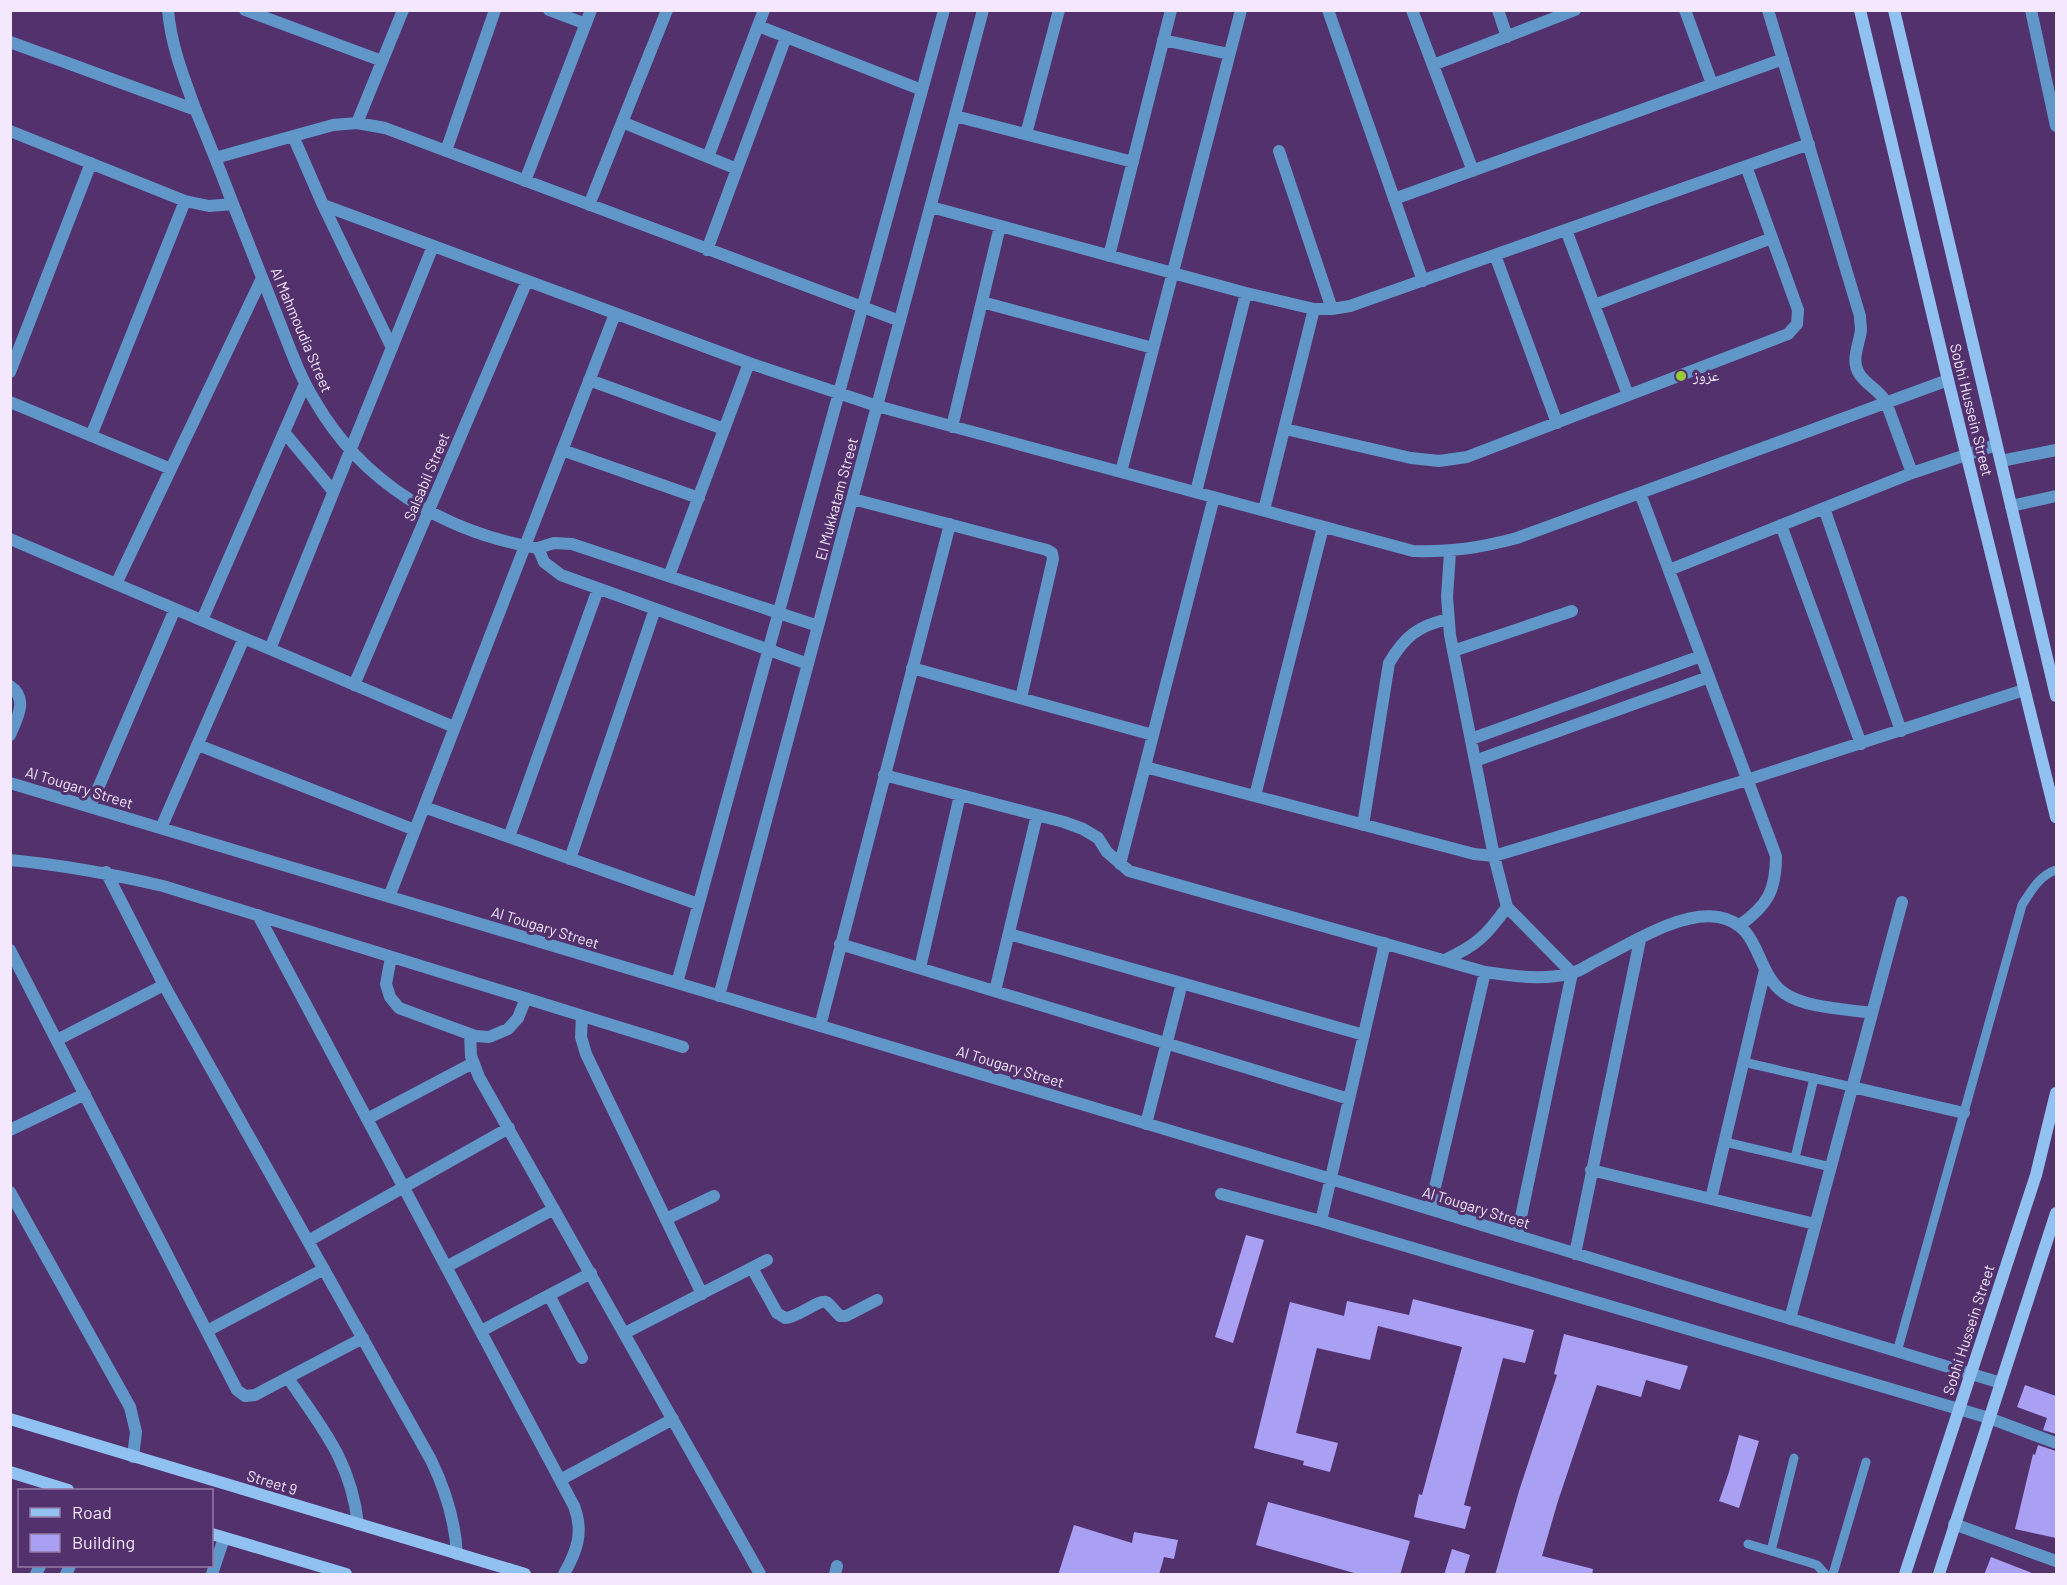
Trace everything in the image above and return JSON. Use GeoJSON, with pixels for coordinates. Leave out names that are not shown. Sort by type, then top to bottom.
{"type":"FeatureCollection","features":[{"type":"Feature","properties":{"kind":"street","name":"Al Mahmoudia Street"},"geometry":{"type":"LineString","coordinates":[[168,10],[171,39],[196,110],[305,384],[325,418],[350,449],[394,490],[428,512],[485,537],[538,548],[554,543],[572,544],[818,626]]}},
{"type":"Feature","properties":{"kind":"street"},"geometry":{"type":"LineString","coordinates":[[246,10],[382,61]]}},
{"type":"Feature","properties":{"kind":"street"},"geometry":{"type":"LineString","coordinates":[[357,123],[403,10]]}},
{"type":"Feature","properties":{"kind":"street"},"geometry":{"type":"LineString","coordinates":[[446,151],[495,10]]}},
{"type":"Feature","properties":{"kind":"street"},"geometry":{"type":"LineString","coordinates":[[549,10],[586,24]]}},
{"type":"Feature","properties":{"kind":"street"},"geometry":{"type":"LineString","coordinates":[[525,181],[591,10]]}},
{"type":"Feature","properties":{"kind":"street"},"geometry":{"type":"LineString","coordinates":[[589,205],[667,10]]}},
{"type":"Feature","properties":{"kind":"street"},"geometry":{"type":"LineString","coordinates":[[708,157],[764,10]]}},
{"type":"Feature","properties":{"kind":"street","name":"El Mukkatam Street"},"geometry":{"type":"LineString","coordinates":[[677,983],[944,10]]}},
{"type":"Feature","properties":{"kind":"street","name":"El Mukkatam Street"},"geometry":{"type":"LineString","coordinates":[[720,996],[983,10]]}},
{"type":"Feature","properties":{"kind":"street"},"geometry":{"type":"LineString","coordinates":[[1026,134],[1059,10]]}},
{"type":"Feature","properties":{"kind":"street"},"geometry":{"type":"LineString","coordinates":[[1109,256],[1171,10]]}},
{"type":"Feature","properties":{"kind":"street"},"geometry":{"type":"LineString","coordinates":[[1121,472],[1241,10]]}},
{"type":"Feature","properties":{"kind":"street"},"geometry":{"type":"LineString","coordinates":[[1328,10],[1423,281]]}},
{"type":"Feature","properties":{"kind":"street"},"geometry":{"type":"LineString","coordinates":[[1412,10],[1473,171]]}},
{"type":"Feature","properties":{"kind":"street"},"geometry":{"type":"LineString","coordinates":[[1497,10],[1507,37]]}},
{"type":"Feature","properties":{"kind":"street"},"geometry":{"type":"LineString","coordinates":[[1433,65],[1575,10]]}},
{"type":"Feature","properties":{"kind":"street"},"geometry":{"type":"LineString","coordinates":[[1685,10],[1712,84]]}},
{"type":"Feature","properties":{"kind":"street"},"geometry":{"type":"LineString","coordinates":[[1768,10],[1860,316],[1861,330],[1855,356],[1856,369],[1881,393],[1886,402],[1912,473]]}},
{"type":"Feature","properties":{"kind":"street","name":"Sobhi Hussein Street"},"geometry":{"type":"LineString","coordinates":[[1860,10],[1948,380],[2056,817]]}},
{"type":"Feature","properties":{"kind":"street","name":"Sobhi Hussein Street"},"geometry":{"type":"LineString","coordinates":[[1893,10],[2056,696]]}},
{"type":"Feature","properties":{"kind":"street"},"geometry":{"type":"LineString","coordinates":[[2031,10],[2056,126]]}},
{"type":"Feature","properties":{"kind":"street"},"geometry":{"type":"LineString","coordinates":[[758,26],[922,90]]}},
{"type":"Feature","properties":{"kind":"street"},"geometry":{"type":"LineString","coordinates":[[707,250],[786,37]]}},
{"type":"Feature","properties":{"kind":"street"},"geometry":{"type":"LineString","coordinates":[[1164,40],[1229,54]]}},
{"type":"Feature","properties":{"kind":"street"},"geometry":{"type":"LineString","coordinates":[[10,42],[196,110]]}},
{"type":"Feature","properties":{"kind":"street"},"geometry":{"type":"LineString","coordinates":[[1394,200],[1783,59]]}},
{"type":"Feature","properties":{"kind":"street"},"geometry":{"type":"LineString","coordinates":[[955,116],[1133,162]]}},
{"type":"Feature","properties":{"kind":"street"},"geometry":{"type":"LineString","coordinates":[[622,122],[737,169]]}},
{"type":"Feature","properties":{"kind":"street"},"geometry":{"type":"LineString","coordinates":[[215,158],[333,125],[357,123],[385,128],[900,321]]}},
{"type":"Feature","properties":{"kind":"street"},"geometry":{"type":"LineString","coordinates":[[10,131],[185,201],[209,206],[233,204]]}},
{"type":"Feature","properties":{"kind":"street"},"geometry":{"type":"LineString","coordinates":[[293,136],[323,205],[392,348]]}},
{"type":"Feature","properties":{"kind":"street"},"geometry":{"type":"LineString","coordinates":[[931,207],[1246,293],[1314,309],[1332,309],[1350,306],[1423,281],[1809,144]]}},
{"type":"Feature","properties":{"kind":"street"},"geometry":{"type":"LineString","coordinates":[[1279,151],[1332,309]]}},
{"type":"Feature","properties":{"kind":"street"},"geometry":{"type":"LineString","coordinates":[[10,372],[91,163]]}},
{"type":"Feature","properties":{"kind":"street"},"geometry":{"type":"LineString","coordinates":[[1285,429],[1411,458],[1439,461],[1467,457],[1788,334],[1797,324],[1798,310],[1746,166]]}},
{"type":"Feature","properties":{"kind":"street"},"geometry":{"type":"LineString","coordinates":[[91,436],[185,201]]}},
{"type":"Feature","properties":{"kind":"street"},"geometry":{"type":"LineString","coordinates":[[323,205],[748,363],[877,406],[1413,551],[1450,552],[1483,547],[1517,538],[1948,380]]}},
{"type":"Feature","properties":{"kind":"street"},"geometry":{"type":"LineString","coordinates":[[952,427],[1000,226]]}},
{"type":"Feature","properties":{"kind":"street"},"geometry":{"type":"LineString","coordinates":[[1566,230],[1628,395]]}},
{"type":"Feature","properties":{"kind":"street"},"geometry":{"type":"LineString","coordinates":[[1594,305],[1772,238]]}},
{"type":"Feature","properties":{"kind":"street"},"geometry":{"type":"LineString","coordinates":[[270,649],[433,246]]}},
{"type":"Feature","properties":{"kind":"street"},"geometry":{"type":"LineString","coordinates":[[1495,255],[1557,423]]}},
{"type":"Feature","properties":{"kind":"street"},"geometry":{"type":"LineString","coordinates":[[116,584],[262,278]]}},
{"type":"Feature","properties":{"kind":"street","name":"Salsabil Street"},"geometry":{"type":"LineString","coordinates":[[354,685],[527,281]]}},
{"type":"Feature","properties":{"kind":"street"},"geometry":{"type":"LineString","coordinates":[[1196,492],[1246,293]]}},
{"type":"Feature","properties":{"kind":"street"},"geometry":{"type":"LineString","coordinates":[[982,302],[1153,348]]}},
{"type":"Feature","properties":{"kind":"street"},"geometry":{"type":"LineString","coordinates":[[1264,510],[1314,309]]}},
{"type":"Feature","properties":{"kind":"street"},"geometry":{"type":"LineString","coordinates":[[389,897],[615,314]]}},
{"type":"Feature","properties":{"kind":"street"},"geometry":{"type":"LineString","coordinates":[[669,576],[748,363]]}},
{"type":"Feature","properties":{"kind":"street"},"geometry":{"type":"LineString","coordinates":[[589,380],[724,429]]}},
{"type":"Feature","properties":{"kind":"street"},"geometry":{"type":"LineString","coordinates":[[202,620],[305,384]]}},
{"type":"Feature","properties":{"kind":"street"},"geometry":{"type":"LineString","coordinates":[[10,402],[171,469]]}},
{"type":"Feature","properties":{"kind":"street"},"geometry":{"type":"LineString","coordinates":[[284,432],[333,491]]}},
{"type":"Feature","properties":{"kind":"street"},"geometry":{"type":"LineString","coordinates":[[1669,570],[1912,473],[1996,445]]}},
{"type":"Feature","properties":{"kind":"street"},"geometry":{"type":"LineString","coordinates":[[561,450],[699,498]]}},
{"type":"Feature","properties":{"kind":"street"},"geometry":{"type":"LineString","coordinates":[[2001,461],[2056,450]]}},
{"type":"Feature","properties":{"kind":"street"},"geometry":{"type":"LineString","coordinates":[[1640,493],[1776,856],[1776,876],[1769,896],[1757,913],[1740,925]]}},
{"type":"Feature","properties":{"kind":"street"},"geometry":{"type":"LineString","coordinates":[[2011,506],[2056,496]]}},
{"type":"Feature","properties":{"kind":"street"},"geometry":{"type":"LineString","coordinates":[[1120,864],[1214,497]]}},
{"type":"Feature","properties":{"kind":"street"},"geometry":{"type":"LineString","coordinates":[[853,499],[1052,553],[1053,559],[1021,698]]}},
{"type":"Feature","properties":{"kind":"street"},"geometry":{"type":"LineString","coordinates":[[1824,508],[1900,732]]}},
{"type":"Feature","properties":{"kind":"street"},"geometry":{"type":"LineString","coordinates":[[820,1026],[950,524]]}},
{"type":"Feature","properties":{"kind":"street"},"geometry":{"type":"LineString","coordinates":[[1781,525],[1861,744]]}},
{"type":"Feature","properties":{"kind":"street"},"geometry":{"type":"LineString","coordinates":[[1255,796],[1323,526]]}},
{"type":"Feature","properties":{"kind":"street"},"geometry":{"type":"LineString","coordinates":[[10,539],[454,727]]}},
{"type":"Feature","properties":{"kind":"street"},"geometry":{"type":"LineString","coordinates":[[538,548],[544,562],[555,572],[808,664]]}},
{"type":"Feature","properties":{"kind":"street"},"geometry":{"type":"LineString","coordinates":[[1450,552],[1448,619],[1494,856],[1507,907],[1572,973]]}},
{"type":"Feature","properties":{"kind":"street"},"geometry":{"type":"LineString","coordinates":[[509,837],[598,589]]}},
{"type":"Feature","properties":{"kind":"street"},"geometry":{"type":"LineString","coordinates":[[90,807],[175,609]]}},
{"type":"Feature","properties":{"kind":"street"},"geometry":{"type":"LineString","coordinates":[[570,859],[655,609]]}},
{"type":"Feature","properties":{"kind":"street"},"geometry":{"type":"LineString","coordinates":[[1454,651],[1572,611]]}},
{"type":"Feature","properties":{"kind":"street"},"geometry":{"type":"LineString","coordinates":[[1363,825],[1389,663],[1399,646],[1413,633],[1430,624],[1448,619]]}},
{"type":"Feature","properties":{"kind":"street"},"geometry":{"type":"LineString","coordinates":[[161,828],[244,638]]}},
{"type":"Feature","properties":{"kind":"street"},"geometry":{"type":"LineString","coordinates":[[1471,739],[1701,656]]}},
{"type":"Feature","properties":{"kind":"street"},"geometry":{"type":"LineString","coordinates":[[912,668],[1153,735]]}},
{"type":"Feature","properties":{"kind":"street"},"geometry":{"type":"LineString","coordinates":[[1475,761],[1709,677]]}},
{"type":"Feature","properties":{"kind":"street"},"geometry":{"type":"LineString","coordinates":[[10,687],[16,690],[21,707],[10,735]]}},
{"type":"Feature","properties":{"kind":"street"},"geometry":{"type":"LineString","coordinates":[[1145,767],[1474,854],[1494,856],[1747,780],[2024,690]]}},
{"type":"Feature","properties":{"kind":"street"},"geometry":{"type":"LineString","coordinates":[[198,745],[415,830]]}},
{"type":"Feature","properties":{"kind":"street"},"geometry":{"type":"LineString","coordinates":[[884,775],[1037,815],[1083,830],[1098,838],[1107,852],[1129,871],[1485,972],[1514,977],[1543,977],[1572,973],[1679,920],[1700,916],[1720,917],[1740,925],[1752,940],[1773,984],[1782,992],[1797,1001],[1872,1013]]}},
{"type":"Feature","properties":{"kind":"street","name":"Al Tougary Street"},"geometry":{"type":"LineString","coordinates":[[10,783],[1331,1179],[2001,1383]]}},
{"type":"Feature","properties":{"kind":"street"},"geometry":{"type":"LineString","coordinates":[[920,968],[960,795]]}},
{"type":"Feature","properties":{"kind":"street"},"geometry":{"type":"LineString","coordinates":[[424,807],[698,904]]}},
{"type":"Feature","properties":{"kind":"street"},"geometry":{"type":"LineString","coordinates":[[995,991],[1037,815]]}},
{"type":"Feature","properties":{"kind":"street"},"geometry":{"type":"LineString","coordinates":[[10,860],[106,872],[163,886],[683,1047]]}},
{"type":"Feature","properties":{"kind":"street"},"geometry":{"type":"LineString","coordinates":[[106,872],[164,985],[440,1478],[452,1515],[457,1554]]}},
{"type":"Feature","properties":{"kind":"street"},"geometry":{"type":"LineString","coordinates":[[1790,1319],[1902,902]]}},
{"type":"Feature","properties":{"kind":"street"},"geometry":{"type":"LineString","coordinates":[[1445,960],[1469,949],[1490,931],[1507,907]]}},
{"type":"Feature","properties":{"kind":"street"},"geometry":{"type":"LineString","coordinates":[[258,915],[574,1506],[580,1527],[578,1548],[564,1575]]}},
{"type":"Feature","properties":{"kind":"street"},"geometry":{"type":"LineString","coordinates":[[1009,934],[1364,1035]]}},
{"type":"Feature","properties":{"kind":"street"},"geometry":{"type":"LineString","coordinates":[[1575,1254],[1640,940]]}},
{"type":"Feature","properties":{"kind":"street"},"geometry":{"type":"LineString","coordinates":[[1321,1221],[1386,943]]}},
{"type":"Feature","properties":{"kind":"street"},"geometry":{"type":"LineString","coordinates":[[840,944],[1349,1099]]}},
{"type":"Feature","properties":{"kind":"street"},"geometry":{"type":"LineString","coordinates":[[10,950],[241,1394],[255,1395],[363,1338]]}},
{"type":"Feature","properties":{"kind":"street"},"geometry":{"type":"LineString","coordinates":[[391,957],[386,984],[394,1003],[411,1014],[470,1034],[482,1037],[502,1033],[518,1018],[526,998]]}},
{"type":"Feature","properties":{"kind":"street"},"geometry":{"type":"LineString","coordinates":[[1711,1199],[1765,970]]}},
{"type":"Feature","properties":{"kind":"street"},"geometry":{"type":"LineString","coordinates":[[1430,1209],[1485,972]]}},
{"type":"Feature","properties":{"kind":"street"},"geometry":{"type":"LineString","coordinates":[[1517,1236],[1572,973]]}},
{"type":"Feature","properties":{"kind":"street"},"geometry":{"type":"LineString","coordinates":[[1146,1124],[1182,983]]}},
{"type":"Feature","properties":{"kind":"street"},"geometry":{"type":"LineString","coordinates":[[57,1040],[164,985]]}},
{"type":"Feature","properties":{"kind":"street"},"geometry":{"type":"LineString","coordinates":[[582,1016],[580,1027],[582,1045],[702,1294]]}},
{"type":"Feature","properties":{"kind":"street"},"geometry":{"type":"LineString","coordinates":[[470,1034],[473,1063],[760,1575]]}},
{"type":"Feature","properties":{"kind":"street"},"geometry":{"type":"LineString","coordinates":[[367,1119],[473,1063]]}},
{"type":"Feature","properties":{"kind":"street"},"geometry":{"type":"LineString","coordinates":[[1852,1088],[1964,1113]]}},
{"type":"Feature","properties":{"kind":"street","name":"Sobhi Hussein Street"},"geometry":{"type":"LineString","coordinates":[[1905,1575],[2036,1175],[2056,1093]]}},
{"type":"Feature","properties":{"kind":"street"},"geometry":{"type":"LineString","coordinates":[[10,1130],[85,1094]]}},
{"type":"Feature","properties":{"kind":"street"},"geometry":{"type":"LineString","coordinates":[[308,1241],[509,1128]]}},
{"type":"Feature","properties":{"kind":"street"},"geometry":{"type":"LineString","coordinates":[[1591,1170],[1815,1224]]}},
{"type":"Feature","properties":{"kind":"street"},"geometry":{"type":"LineString","coordinates":[[10,1192],[16,1214],[130,1407],[136,1431],[133,1456]]}},
{"type":"Feature","properties":{"kind":"street"},"geometry":{"type":"LineString","coordinates":[[1221,1194],[1321,1221],[1959,1409],[2056,1443]]}},
{"type":"Feature","properties":{"kind":"street"},"geometry":{"type":"LineString","coordinates":[[666,1219],[714,1196]]}},
{"type":"Feature","properties":{"kind":"street"},"geometry":{"type":"LineString","coordinates":[[446,1267],[554,1209]]}},
{"type":"Feature","properties":{"kind":"street"},"geometry":{"type":"LineString","coordinates":[[1939,1575],[2056,1213]]}},
{"type":"Feature","properties":{"kind":"street"},"geometry":{"type":"LineString","coordinates":[[625,1333],[767,1260]]}},
{"type":"Feature","properties":{"kind":"street"},"geometry":{"type":"LineString","coordinates":[[752,1268],[777,1313],[786,1318],[796,1316],[821,1302],[827,1303],[837,1314],[846,1316],[878,1300]]}},
{"type":"Feature","properties":{"kind":"street"},"geometry":{"type":"LineString","coordinates":[[207,1331],[324,1269]]}},
{"type":"Feature","properties":{"kind":"street"},"geometry":{"type":"LineString","coordinates":[[481,1331],[591,1273]]}},
{"type":"Feature","properties":{"kind":"street"},"geometry":{"type":"LineString","coordinates":[[549,1295],[582,1358]]}},
{"type":"Feature","properties":{"kind":"street"},"geometry":{"type":"LineString","coordinates":[[288,1378],[342,1461],[356,1502],[358,1524]]}},
{"type":"Feature","properties":{"kind":"street","name":"Street 9"},"geometry":{"type":"LineString","coordinates":[[10,1419],[525,1575]]}},
{"type":"Feature","properties":{"kind":"street"},"geometry":{"type":"LineString","coordinates":[[560,1480],[673,1419]]}},
{"type":"Feature","properties":{"kind":"street"},"geometry":{"type":"LineString","coordinates":[[10,1472],[62,1489]]}},
{"type":"Feature","properties":{"kind":"street"},"geometry":{"type":"LineString","coordinates":[[1954,1524],[2056,1560]]}},
{"type":"Feature","properties":{"kind":"street"},"geometry":{"type":"LineString","coordinates":[[212,1575],[218,1536],[316,1570],[346,1575]]}},
{"type":"Feature","properties":{"kind":"lane"},"geometry":{"type":"LineString","coordinates":[[1898,1352],[2022,905],[2038,882],[2048,873],[2056,870]]}},
{"type":"Feature","properties":{"kind":"lane"},"geometry":{"type":"LineString","coordinates":[[1743,1062],[1852,1088]]}},
{"type":"Feature","properties":{"kind":"lane"},"geometry":{"type":"LineString","coordinates":[[1795,1158],[1814,1078]]}},
{"type":"Feature","properties":{"kind":"lane"},"geometry":{"type":"LineString","coordinates":[[1725,1142],[1831,1167]]}},
{"type":"Feature","properties":{"kind":"lane"},"geometry":{"type":"LineString","coordinates":[[1771,1551],[1794,1458]]}},
{"type":"Feature","properties":{"kind":"lane"},"geometry":{"type":"LineString","coordinates":[[1833,1575],[1866,1462]]}},
{"type":"Feature","properties":{"kind":"lane"},"geometry":{"type":"LineString","coordinates":[[1748,1544],[1817,1565],[1825,1575]]}},
{"type":"Feature","properties":{"kind":"building"},"geometry":{"type":"Polygon","coordinates":[[[1246,1235],[1264,1240],[1233,1343],[1215,1337],[1246,1235]]]}},
{"type":"Feature","properties":{"kind":"building"},"geometry":{"type":"Polygon","coordinates":[[[1413,1299],[1534,1330],[1525,1363],[1503,1358],[1464,1505],[1471,1507],[1465,1529],[1414,1517],[1462,1347],[1378,1326],[1370,1360],[1317,1348],[1296,1433],[1338,1443],[1330,1472],[1303,1465],[1304,1461],[1254,1448],[1290,1302],[1344,1316],[1347,1301],[1409,1315],[1413,1299]]]}},
{"type":"Feature","properties":{"kind":"building"},"geometry":{"type":"Polygon","coordinates":[[[1564,1334],[1688,1366],[1680,1390],[1646,1380],[1641,1397],[1597,1385],[1542,1556],[1593,1569],[1592,1575],[1495,1575],[1519,1491],[1557,1375],[1554,1374],[1564,1334]]]}},
{"type":"Feature","properties":{"kind":"building"},"geometry":{"type":"Polygon","coordinates":[[[2025,1385],[2056,1396],[2056,1434],[2043,1430],[2047,1418],[2017,1407],[2025,1385]]]}},
{"type":"Feature","properties":{"kind":"building"},"geometry":{"type":"Polygon","coordinates":[[[1739,1435],[1759,1441],[1739,1508],[1719,1501],[1739,1435]]]}},
{"type":"Feature","properties":{"kind":"building"},"geometry":{"type":"Polygon","coordinates":[[[2038,1445],[2056,1451],[2056,1538],[2015,1529],[2033,1454],[2035,1455],[2038,1445]]]}},
{"type":"Feature","properties":{"kind":"building"},"geometry":{"type":"Polygon","coordinates":[[[1268,1502],[1410,1541],[1400,1575],[1361,1575],[1256,1545],[1268,1502]]]}},
{"type":"Feature","properties":{"kind":"building"},"geometry":{"type":"Polygon","coordinates":[[[1074,1525],[1132,1543],[1134,1532],[1178,1540],[1174,1559],[1164,1557],[1159,1575],[1058,1575],[1074,1525]]]}},
{"type":"Feature","properties":{"kind":"building"},"geometry":{"type":"Polygon","coordinates":[[[1452,1549],[1470,1555],[1464,1575],[1444,1575],[1452,1549]]]}},
{"type":"Feature","properties":{"kind":"building"},"geometry":{"type":"Polygon","coordinates":[[[1991,1557],[2032,1573],[2032,1575],[1984,1575],[1991,1557]]]}},
{"type":"Feature","properties":{"kind":"place","name":"عزوز"},"geometry":{"type":"Point","coordinates":[1681,376]}}]}
